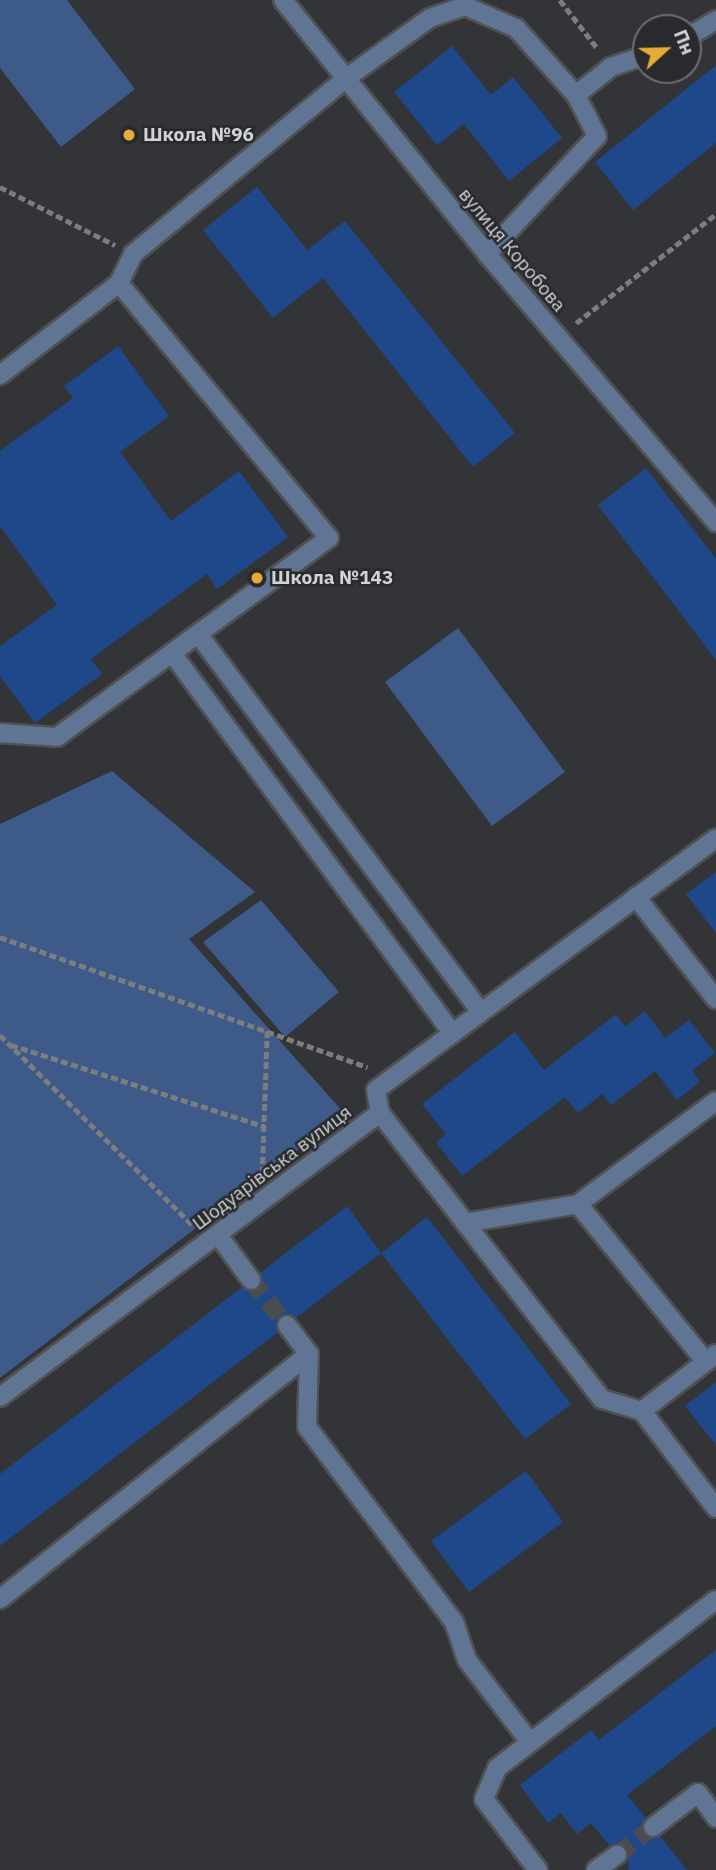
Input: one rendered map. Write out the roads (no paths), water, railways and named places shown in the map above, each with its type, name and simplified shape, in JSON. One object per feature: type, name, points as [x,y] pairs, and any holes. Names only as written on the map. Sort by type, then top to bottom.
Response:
[{"type":"street","name":"вулиця Коробова","points":[[283,0],[487,254],[716,522]]},
{"type":"street","points":[[0,375],[118,283],[133,254],[345,79],[430,18],[465,6],[516,28],[576,95],[597,136],[487,254]]},
{"type":"street","points":[[576,95],[611,67],[632,60]]},
{"type":"street","points":[[0,733],[57,737],[329,538],[118,283]]},
{"type":"street","points":[[198,634],[481,1012]]},
{"type":"street","points":[[172,653],[453,1034]]},
{"type":"street","name":"Шодуарівська вулиця","points":[[0,1397],[380,1114],[376,1090],[716,838]]},
{"type":"street","points":[[636,898],[716,999]]},
{"type":"street","points":[[465,1223],[578,1204],[716,1101]]},
{"type":"street","points":[[380,1114],[602,1399],[642,1411],[716,1508]]},
{"type":"street","points":[[578,1204],[711,1358],[642,1411]]},
{"type":"street","points":[[214,1238],[251,1280]]},
{"type":"street","points":[[286,1325],[309,1354],[307,1427],[454,1622],[467,1660],[530,1742]]},
{"type":"street","points":[[0,1599],[309,1354]]},
{"type":"street","points":[[538,1870],[484,1799],[497,1768],[716,1600]]},
{"type":"street","points":[[653,1827],[698,1793],[716,1818]]},
{"type":"street","points":[[596,1870],[617,1855]]},
{"type":"tunnel","points":[[251,1280],[287,1325]]},
{"type":"tunnel","points":[[617,1855],[653,1827]]},
{"type":"place","name":"Школа №96","points":[[129,135]]},
{"type":"place","name":"Школа №143","points":[[257,578]]}]
